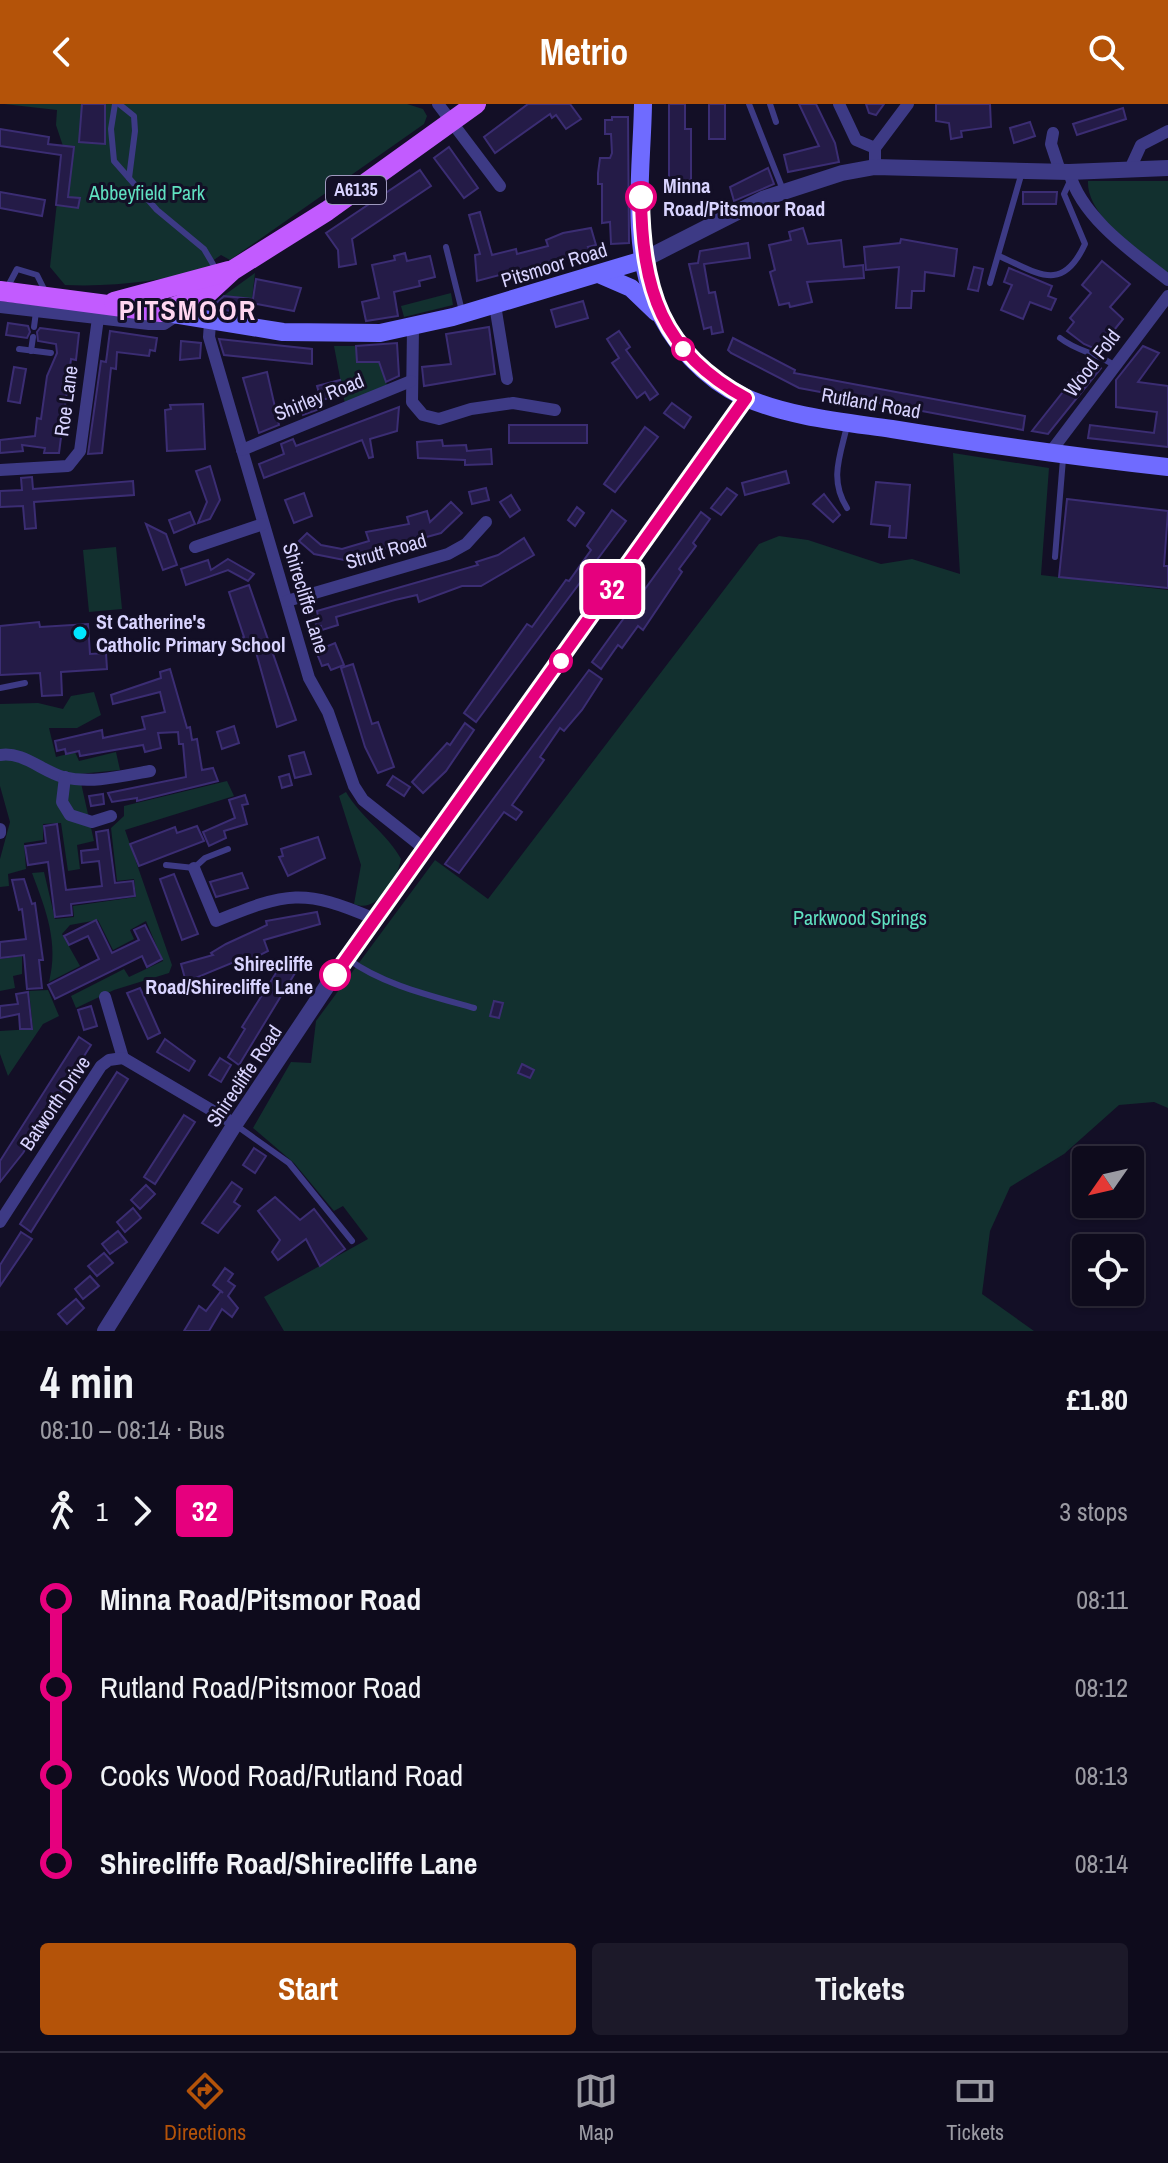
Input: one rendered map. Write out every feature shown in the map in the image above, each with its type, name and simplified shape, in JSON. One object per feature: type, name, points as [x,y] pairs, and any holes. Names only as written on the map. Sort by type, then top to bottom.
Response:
[{"type":"main road","name":"A6135","points":[[102,311],[226,272],[327,211],[476,104]]},
{"type":"main road","name":"Rutland Road","points":[[643,104],[643,260],[663,319],[695,362],[746,398],[847,422],[1056,454],[1168,467]]},
{"type":"main road","name":"Pitsmoor Road","points":[[168,314],[210,323],[335,335],[413,327],[601,275],[643,260]]},
{"type":"main road","name":"A6135","points":[[2,297],[42,305],[168,314],[207,294],[226,272]]},
{"type":"main road","points":[[601,275],[631,288],[663,319]]},
{"type":"street","points":[[438,104],[500,186]]},
{"type":"street","points":[[839,104],[856,140],[875,148]]},
{"type":"street","points":[[875,167],[875,148],[908,104]]},
{"type":"street","points":[[1130,169],[1141,145],[1168,131]]},
{"type":"street","points":[[1053,133],[1051,144],[1077,193],[1097,218],[1168,280]]},
{"type":"street","name":"Pitsmoor Road","points":[[643,260],[783,191],[829,176],[875,167],[1067,174],[1168,168]]},
{"type":"street","name":"Wood Fold","points":[[1056,454],[1115,366],[1168,296]]},
{"type":"street","points":[[495,305],[507,379]]},
{"type":"street","name":"Roe Lane","points":[[0,470],[68,466],[74,462],[80,451],[102,311]]},
{"type":"street","name":"Shirecliffe Lane","points":[[210,323],[209,337],[309,678],[328,712],[354,786],[376,813],[426,850]]},
{"type":"street","points":[[413,327],[412,402],[423,415],[439,419],[493,404],[513,403],[555,410]]},
{"type":"street","name":"Shirley Road","points":[[242,450],[411,381]]},
{"type":"street","name":"Shirecliffe Road","points":[[105,1331],[235,1124],[346,958],[746,398]]},
{"type":"street","name":"Strutt Road","points":[[287,601],[448,554],[466,544],[486,522]]},
{"type":"street","points":[[195,547],[263,524]]},
{"type":"street","points":[[0,755],[18,756],[65,777],[88,780],[150,771]]},
{"type":"street","points":[[65,777],[62,802],[70,815],[92,822],[111,816]]},
{"type":"street","points":[[194,868],[216,921],[261,903],[303,895],[332,900],[375,919]]},
{"type":"street","points":[[105,997],[123,1058],[235,1124]]},
{"type":"street","name":"Batworth Drive","points":[[0,1222],[101,1066],[109,1060],[123,1058]]},
{"type":"lane","points":[[129,178],[134,116],[117,104],[111,152],[114,161],[157,210],[204,249],[226,272]]},
{"type":"lane","points":[[749,104],[783,191]]},
{"type":"lane","points":[[770,104],[776,122]]},
{"type":"lane","points":[[990,283],[1023,170]]},
{"type":"lane","points":[[999,256],[1042,274],[1063,275],[1071,269],[1085,244],[1064,194],[1067,174]]},
{"type":"lane","points":[[446,247],[463,314]]},
{"type":"lane","points":[[34,327],[42,305]]},
{"type":"lane","points":[[31,351],[33,337]]},
{"type":"lane","points":[[1060,338],[1076,351],[1104,358],[1115,366]]},
{"type":"lane","points":[[19,349],[51,353]]},
{"type":"lane","points":[[847,422],[835,480],[837,493],[847,508]]},
{"type":"lane","points":[[1055,557],[1056,454]]},
{"type":"lane","points":[[0,688],[25,683]]},
{"type":"lane","points":[[166,865],[194,868],[205,858],[228,849]]},
{"type":"lane","points":[[346,958],[359,968],[417,991],[474,1008]]},
{"type":"lane","points":[[235,1124],[289,1163],[352,1241]]},
{"type":"green space","name":"Abbeyfield Park","points":[[4,104],[407,104],[423,109],[427,116],[424,124],[230,260],[221,255],[211,262],[211,268],[157,280],[65,285],[50,267],[63,146],[56,125],[57,110]]},
{"type":"green space","points":[[1088,181],[1168,181],[1168,274],[1105,221],[1090,194]]},
{"type":"green space","points":[[255,273],[250,316],[231,314],[232,306],[240,306],[241,298],[219,299]]},
{"type":"green space","points":[[451,293],[453,305],[404,317],[401,306]]},
{"type":"green space","points":[[334,346],[356,346],[358,362],[364,362],[369,356],[370,362],[383,362],[389,375],[384,377],[387,385],[345,404]]},
{"type":"green space","name":"Parkwood Springs","points":[[953,453],[1049,468],[1041,575],[1168,590],[1168,1108],[1154,1102],[1119,1105],[1064,1154],[1010,1187],[990,1231],[982,1294],[1034,1331],[284,1331],[264,1297],[368,1239],[343,1206],[334,1211],[294,1163],[253,1128],[291,1062],[311,1063],[316,1021],[435,860],[488,899],[759,544],[779,536],[808,540],[881,564],[912,559],[960,574]]},
{"type":"green space","points":[[116,547],[122,609],[89,612],[83,550]]},
{"type":"green space","points":[[94,692],[101,715],[77,728],[49,728],[56,757],[75,752],[79,761],[116,752],[120,770],[79,774],[94,841],[77,845],[80,869],[68,871],[61,823],[43,824],[43,840],[24,843],[26,869],[8,874],[9,886],[0,887],[0,859],[10,822],[0,786],[0,704],[38,703],[63,709],[71,696]]},
{"type":"green space","points":[[227,781],[234,796],[125,830],[172,965],[169,973],[114,990],[76,1008],[71,996],[124,969],[129,977],[163,961],[146,921],[130,930],[134,939],[113,950],[98,920],[70,925],[62,934],[80,966],[49,982],[52,940],[32,873],[44,872],[55,919],[74,917],[73,906],[136,897],[134,879],[117,881],[111,828],[124,816],[124,806]]},
{"type":"green space","points":[[346,792],[401,859],[385,893],[378,900],[362,906],[354,904],[361,865],[339,796]]},
{"type":"green space","points":[[22,956],[22,974],[13,976],[15,988],[0,991],[0,959]]},
{"type":"green space","points":[[48,990],[59,1016],[43,1024],[8,1076],[0,1054],[0,1031],[33,1029],[29,991]]},
{"type":"building","points":[[82,104],[105,104],[105,144],[79,142]]},
{"type":"building","points":[[528,104],[570,104],[581,119],[566,129],[556,115],[552,118],[550,114],[495,153],[484,137]]},
{"type":"building","points":[[669,104],[685,104],[685,129],[691,129],[691,179],[686,182],[669,182]]},
{"type":"building","points":[[709,104],[725,104],[725,139],[709,139]]},
{"type":"building","points":[[799,104],[816,104],[835,143],[839,162],[788,172],[784,155],[819,146]]},
{"type":"building","points":[[866,104],[884,104],[876,115],[869,113]]},
{"type":"building","points":[[936,104],[990,104],[991,127],[961,131],[962,137],[951,139],[949,123],[936,121]]},
{"type":"building","points":[[1123,108],[1126,119],[1077,135],[1073,124]]},
{"type":"building","points":[[612,117],[628,117],[629,243],[611,244],[610,222],[602,223],[602,184],[598,184],[598,173],[600,158],[610,158],[612,153],[611,134],[605,134],[605,120],[612,120]]},
{"type":"building","points":[[1030,122],[1035,136],[1014,143],[1010,128]]},
{"type":"building","points":[[0,129],[49,137],[48,144],[74,147],[68,197],[80,198],[78,208],[56,205],[61,155],[0,146]]},
{"type":"building","points":[[449,147],[478,188],[464,198],[434,158]]},
{"type":"building","points":[[768,168],[774,184],[734,201],[730,187]]},
{"type":"building","points":[[420,170],[431,186],[352,239],[356,264],[339,267],[338,250],[326,233]]},
{"type":"building","points":[[0,192],[45,200],[42,216],[0,208]]},
{"type":"building","points":[[1023,192],[1057,192],[1056,204],[1023,204]]},
{"type":"building","points":[[480,212],[492,255],[516,249],[517,254],[548,246],[546,240],[591,228],[596,245],[588,247],[590,251],[477,281],[475,255],[480,254],[469,215]]},
{"type":"building","points":[[803,228],[808,244],[841,240],[844,267],[863,265],[864,278],[807,282],[812,302],[790,307],[789,303],[779,305],[770,272],[775,270],[769,245],[791,240],[789,232]]},
{"type":"building","points":[[901,239],[957,249],[954,276],[925,272],[924,291],[912,291],[911,308],[896,308],[899,267],[866,270],[864,247],[900,243]]},
{"type":"building","points":[[748,243],[750,258],[704,264],[709,293],[715,292],[723,332],[712,334],[711,327],[704,329],[689,264],[698,263],[700,251]]},
{"type":"building","points":[[405,253],[407,261],[430,256],[435,277],[419,281],[420,286],[394,292],[398,316],[366,321],[362,302],[379,298],[372,265],[395,260],[394,256]]},
{"type":"building","points":[[1102,261],[1130,284],[1110,307],[1123,319],[1098,350],[1067,331],[1074,322],[1070,318],[1091,293],[1082,285]]},
{"type":"building","points":[[974,267],[983,269],[978,291],[968,289]]},
{"type":"building","points":[[1009,268],[1052,286],[1048,296],[1056,299],[1051,310],[1030,302],[1023,319],[1001,310],[1012,285],[1004,282]]},
{"type":"building","points":[[256,279],[301,288],[294,311],[257,304],[232,306],[231,311],[217,309],[215,304],[224,296],[253,299]]},
{"type":"building","points":[[583,301],[588,318],[556,327],[551,310]]},
{"type":"building","points":[[8,323],[28,326],[30,332],[27,338],[6,335]]},
{"type":"building","points":[[489,327],[495,374],[424,386],[422,367],[451,364],[446,334]]},
{"type":"building","points":[[40,328],[79,333],[76,360],[71,359],[59,453],[44,453],[45,448],[22,445],[23,451],[0,453],[0,440],[35,436],[37,418],[41,419],[47,376],[57,353],[56,344],[38,341]]},
{"type":"building","points":[[110,331],[157,338],[155,351],[150,350],[149,356],[117,352],[116,369],[111,368],[102,453],[88,454],[101,361],[106,362]]},
{"type":"building","points":[[619,331],[630,347],[626,350],[658,394],[650,400],[645,392],[637,398],[612,363],[619,358],[607,339]]},
{"type":"building","points":[[733,338],[795,370],[794,373],[1025,416],[1023,430],[799,388],[731,353],[728,350]]},
{"type":"building","points":[[219,339],[312,349],[312,364],[224,355]]},
{"type":"building","points":[[181,341],[201,343],[200,358],[180,360]]},
{"type":"building","points":[[397,343],[399,376],[386,382],[379,362],[357,362],[356,346]]},
{"type":"building","points":[[1143,346],[1159,353],[1138,382],[1168,386],[1168,447],[1088,438],[1090,425],[1154,433],[1157,412],[1116,407],[1116,380]]},
{"type":"building","points":[[1093,361],[1101,368],[1048,434],[1032,431],[1078,373],[1082,376]]},
{"type":"building","points":[[14,367],[26,369],[20,403],[8,401]]},
{"type":"building","points":[[267,372],[279,425],[259,433],[243,378]]},
{"type":"building","points":[[340,380],[343,395],[321,400],[317,386]]},
{"type":"building","points":[[313,400],[317,410],[303,415],[300,406]]},
{"type":"building","points":[[672,403],[691,417],[684,428],[664,413]]},
{"type":"building","points":[[203,404],[205,449],[167,451],[165,410],[171,409],[170,405]]},
{"type":"building","points":[[399,407],[397,431],[370,439],[373,457],[369,458],[362,440],[264,478],[259,464],[284,454],[281,444],[293,439],[296,446]]},
{"type":"building","points":[[509,425],[587,425],[587,443],[509,443]]},
{"type":"building","points":[[645,427],[658,437],[615,492],[604,484]]},
{"type":"building","points":[[442,440],[443,446],[466,445],[467,451],[491,449],[492,464],[465,465],[465,460],[418,458],[417,442]]},
{"type":"building","points":[[210,466],[220,500],[210,519],[198,523],[207,502],[196,471]]},
{"type":"building","points":[[786,471],[789,483],[745,495],[742,483]]},
{"type":"building","points":[[32,477],[33,489],[133,481],[134,495],[34,502],[36,528],[25,529],[23,506],[0,507],[0,491],[22,490],[21,478]]},
{"type":"building","points":[[876,482],[910,485],[906,538],[889,537],[890,526],[871,524]]},
{"type":"building","points":[[486,488],[489,500],[472,504],[469,492]]},
{"type":"building","points":[[727,488],[737,495],[721,515],[711,508]]},
{"type":"building","points":[[304,493],[312,516],[294,523],[285,500]]},
{"type":"building","points":[[824,494],[840,515],[833,522],[813,504]]},
{"type":"building","points":[[511,495],[520,510],[510,517],[500,502]]},
{"type":"building","points":[[1067,499],[1168,511],[1164,566],[1168,566],[1168,588],[1059,577]]},
{"type":"building","points":[[451,502],[462,513],[441,533],[344,560],[314,554],[299,541],[307,533],[321,545],[342,549],[369,541],[366,532],[409,524],[407,517],[427,511],[430,522]]},
{"type":"building","points":[[577,507],[584,513],[575,526],[568,520]]},
{"type":"building","points":[[612,510],[626,521],[476,722],[464,713],[527,624],[532,627],[566,580],[569,581],[591,550],[587,546]]},
{"type":"building","points":[[190,512],[195,524],[174,533],[169,520]]},
{"type":"building","points":[[701,512],[710,519],[679,569],[682,572],[643,630],[638,626],[622,648],[618,645],[601,669],[592,662]]},
{"type":"building","points":[[146,524],[166,534],[177,565],[163,570]]},
{"type":"building","points":[[524,538],[534,555],[481,586],[462,586],[419,602],[417,595],[395,600],[336,617],[338,625],[322,630],[321,626],[317,627],[313,617],[318,616],[317,611],[478,565],[476,562],[498,555]]},
{"type":"building","points":[[228,559],[254,574],[248,581],[228,570],[186,585],[181,569],[208,560],[211,570]]},
{"type":"building","points":[[249,585],[296,720],[277,727],[254,645],[242,648],[239,639],[244,637],[229,592]]},
{"type":"building","points":[[39,622],[40,627],[88,624],[90,654],[106,653],[107,669],[61,672],[62,695],[42,696],[40,673],[0,675],[0,626]]},
{"type":"building","points":[[335,643],[344,665],[331,670],[328,664],[322,666],[316,651]]},
{"type":"building","points":[[353,664],[372,724],[378,722],[394,767],[378,773],[365,747],[341,668]]},
{"type":"building","points":[[170,669],[187,728],[190,727],[192,740],[197,739],[202,770],[213,768],[218,781],[137,801],[137,798],[112,802],[108,793],[186,777],[183,744],[179,744],[178,732],[158,733],[161,748],[145,752],[143,745],[80,756],[79,751],[66,754],[65,749],[57,751],[55,741],[102,730],[103,738],[145,729],[142,717],[165,712],[160,692],[113,704],[111,695],[161,678],[160,672]]},
{"type":"building","points":[[589,670],[602,679],[582,710],[564,731],[560,728],[540,757],[544,760],[512,805],[522,812],[516,820],[504,812],[459,873],[445,864]]},
{"type":"building","points":[[465,723],[474,730],[446,771],[423,793],[412,782],[447,743],[450,745]]},
{"type":"building","points":[[234,726],[239,743],[222,749],[217,732]]},
{"type":"building","points":[[304,752],[311,774],[295,778],[289,756]]},
{"type":"building","points":[[289,774],[292,785],[282,788],[279,777]]},
{"type":"building","points":[[393,776],[410,787],[404,796],[387,785]]},
{"type":"building","points":[[103,794],[104,804],[91,806],[89,796]]},
{"type":"building","points":[[245,795],[248,804],[242,805],[247,824],[224,831],[226,838],[209,846],[203,832],[235,818],[229,800]]},
{"type":"building","points":[[57,824],[66,890],[102,886],[99,861],[82,863],[81,851],[98,849],[96,832],[108,830],[115,883],[133,881],[135,896],[71,904],[72,915],[55,917],[48,862],[28,865],[25,846],[46,843],[44,826]]},
{"type":"building","points":[[197,826],[204,841],[139,866],[130,844],[175,827],[177,833]]},
{"type":"building","points":[[318,837],[325,858],[288,876],[279,857],[283,856],[281,849]]},
{"type":"building","points":[[242,873],[248,888],[216,897],[210,882]]},
{"type":"building","points":[[174,874],[198,934],[182,940],[160,879]]},
{"type":"building","points":[[24,879],[32,904],[35,903],[43,960],[39,960],[42,988],[27,989],[24,955],[0,958],[0,942],[26,939],[22,909],[19,910],[12,880]]},
{"type":"building","points":[[317,912],[320,924],[264,940],[268,951],[236,967],[234,962],[186,982],[181,964],[213,955],[211,953],[226,944],[267,925],[266,921]]},
{"type":"building","points":[[96,920],[112,953],[139,940],[134,930],[145,925],[162,959],[147,967],[142,956],[55,999],[48,985],[99,959],[88,936],[69,945],[64,936]]},
{"type":"building","points":[[281,965],[295,973],[239,1065],[228,1057],[245,1029],[242,1027]]},
{"type":"building","points":[[140,988],[160,1033],[148,1039],[127,993]]},
{"type":"building","points":[[28,992],[32,1029],[20,1029],[19,1014],[0,1018],[0,1006],[18,1004],[16,994]]},
{"type":"building","points":[[494,1001],[503,1003],[499,1018],[490,1016]]},
{"type":"building","points":[[91,1006],[97,1026],[84,1030],[78,1010]]},
{"type":"building","points":[[79,1037],[91,1045],[23,1153],[0,1182],[0,1161]]},
{"type":"building","points":[[165,1039],[195,1061],[189,1071],[157,1052]]},
{"type":"building","points":[[220,1058],[231,1065],[221,1082],[209,1075]]},
{"type":"building","points":[[522,1064],[534,1070],[530,1078],[518,1073]]},
{"type":"building","points":[[117,1072],[128,1079],[31,1232],[20,1224]]},
{"type":"building","points":[[184,1115],[195,1122],[155,1184],[144,1177]]},
{"type":"building","points":[[254,1148],[266,1156],[255,1173],[243,1165]]},
{"type":"building","points":[[232,1182],[242,1189],[234,1202],[240,1206],[218,1233],[202,1223]]},
{"type":"building","points":[[146,1185],[155,1194],[140,1209],[131,1200]]},
{"type":"building","points":[[275,1197],[300,1220],[314,1209],[345,1249],[320,1266],[306,1239],[278,1260],[272,1252],[280,1240],[258,1211]]},
{"type":"building","points":[[133,1208],[141,1218],[125,1232],[117,1222]]},
{"type":"building","points":[[118,1231],[127,1242],[110,1254],[102,1244]]},
{"type":"building","points":[[21,1232],[32,1239],[0,1286],[0,1265]]},
{"type":"building","points":[[104,1253],[113,1263],[97,1276],[88,1266]]},
{"type":"building","points":[[225,1268],[233,1274],[228,1281],[235,1286],[228,1296],[238,1308],[232,1317],[222,1309],[209,1331],[184,1331],[199,1306],[206,1311],[221,1291],[213,1285]]},
{"type":"building","points":[[90,1276],[99,1286],[83,1299],[75,1289]]},
{"type":"building","points":[[76,1299],[84,1308],[67,1324],[58,1314]]},
{"type":"bus line","name":"32","points":[[335,975],[746,398],[726,387],[695,362],[663,319],[643,260],[641,197]]},
{"type":"place","name":"Minna Road/Pitsmoor Road","points":[[641,197]]},
{"type":"place","name":"St Catherine's Catholic Primary School","points":[[80,633]]},
{"type":"place","name":"Shirecliffe Road/Shirecliffe Lane","points":[[335,975]]},
{"type":"district","name":"PITSMOOR","points":[[188,310]]}]
